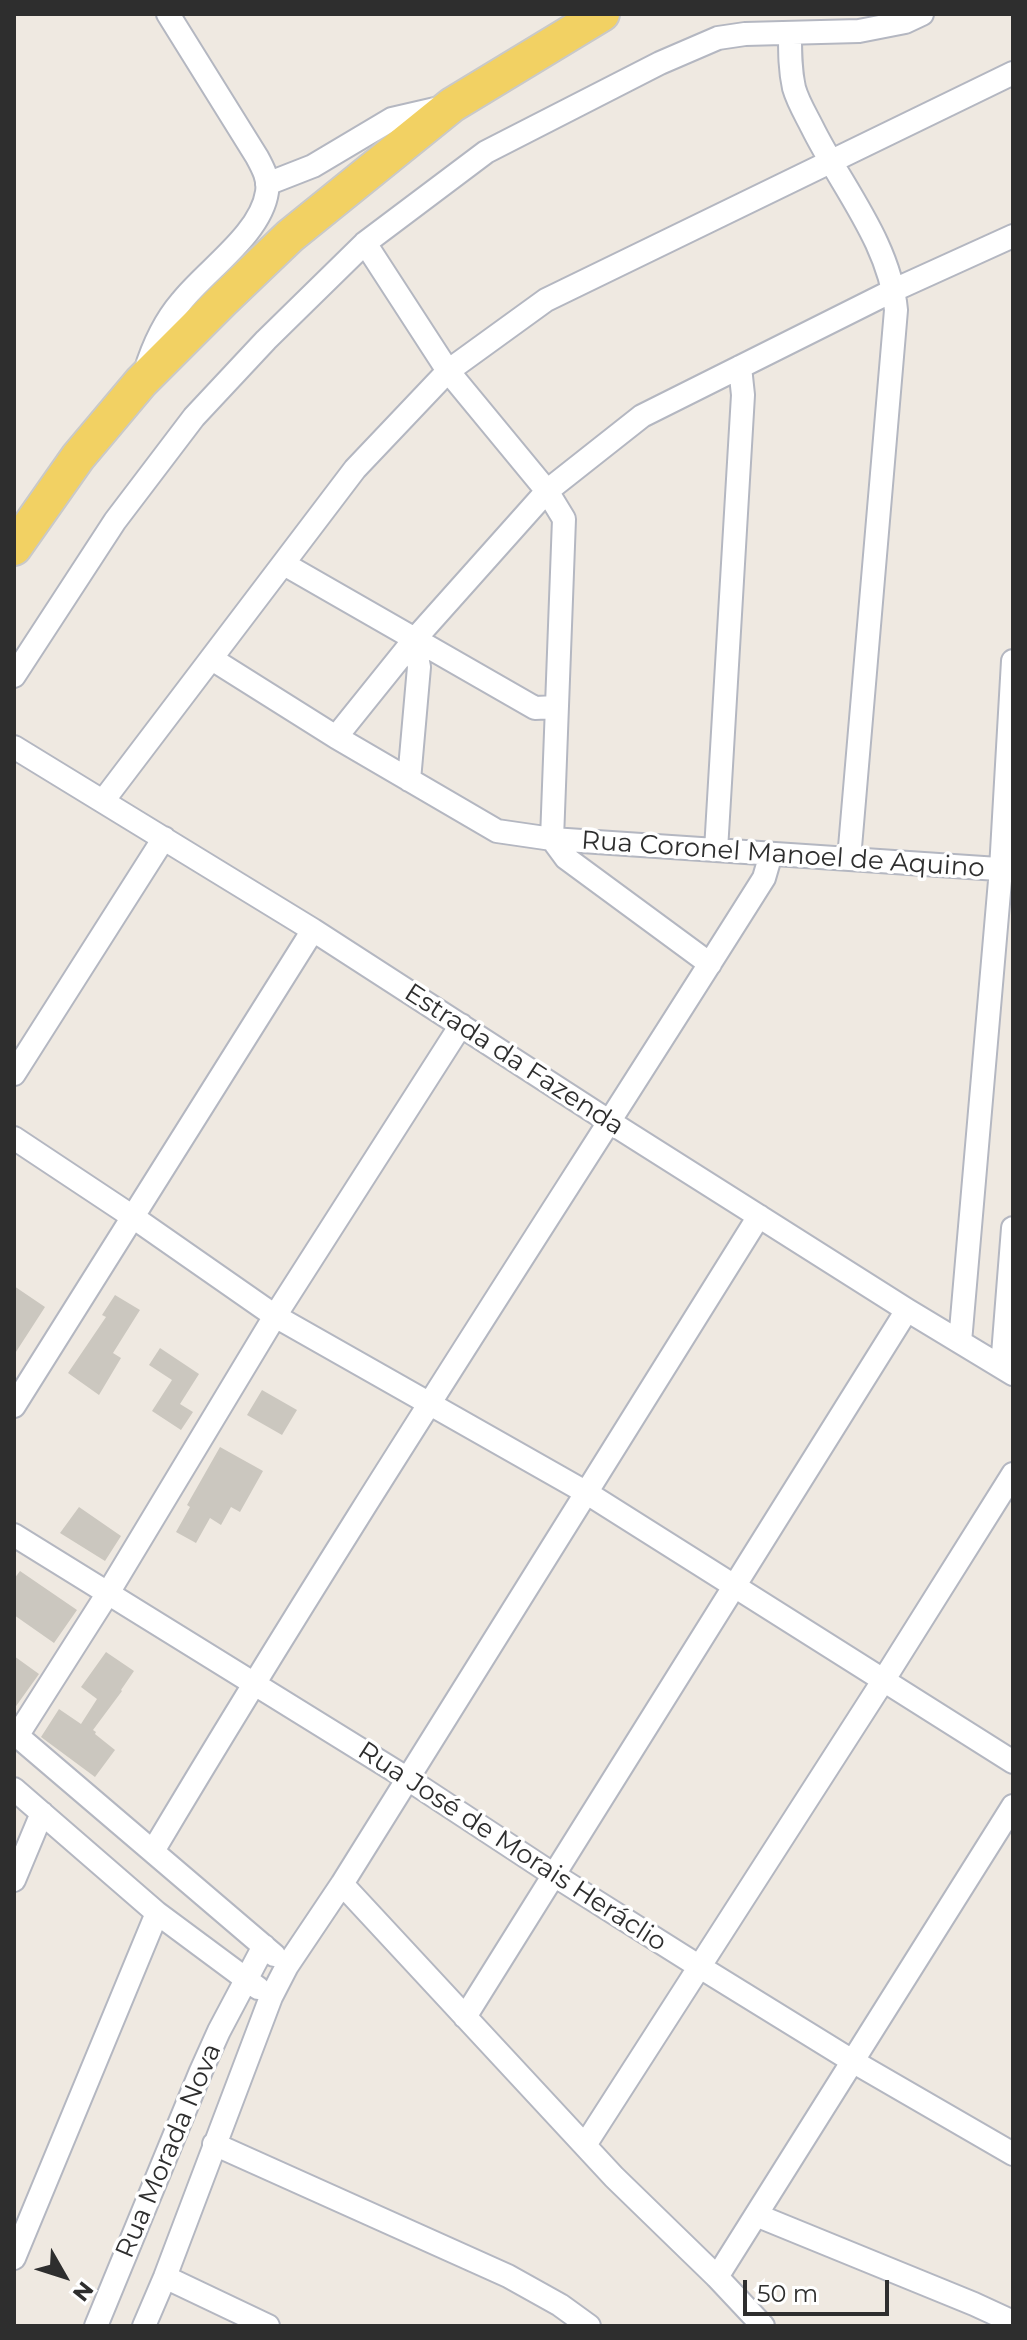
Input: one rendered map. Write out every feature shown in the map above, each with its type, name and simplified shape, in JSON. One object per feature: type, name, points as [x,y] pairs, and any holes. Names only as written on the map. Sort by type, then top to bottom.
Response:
[{"type":"main road","points":[[14,548],[78,457],[141,382],[290,236],[452,105],[602,14]]},
{"type":"street","points":[[141,382],[153,346],[167,321],[192,289],[257,219],[267,184],[257,157],[168,14]]},
{"type":"street","points":[[14,676],[115,521],[194,417],[266,340],[365,243],[486,152],[660,63],[718,38],[745,34],[859,31],[905,22],[922,14]]},
{"type":"street","points":[[790,34],[790,65],[795,92],[829,161],[862,216],[894,290],[895,326],[849,859]]},
{"type":"street","points":[[103,801],[355,469],[448,371],[546,300],[1013,73]]},
{"type":"street","points":[[267,184],[313,166],[392,119],[452,105]]},
{"type":"street","points":[[336,737],[414,640],[547,491],[642,416],[894,290],[1013,236]]},
{"type":"street","points":[[365,243],[448,371],[547,491],[564,519],[552,839],[566,858],[710,964]]},
{"type":"street","points":[[716,850],[743,395],[740,367]]},
{"type":"street","points":[[284,564],[535,708],[557,707]]},
{"type":"street","points":[[409,780],[419,667],[414,640]]},
{"type":"street","name":"Rua Coronel Manoel de Aquino","points":[[212,659],[336,737],[497,831],[552,839],[1007,870]]},
{"type":"street","points":[[960,1342],[1007,870],[1013,661]]},
{"type":"street","name":"Estrada da Fazenda","points":[[14,747],[313,930],[610,1122],[1007,1370]]},
{"type":"street","points":[[14,1074],[164,838]]},
{"type":"street","points":[[153,1851],[253,1683],[428,1404],[764,878],[771,854]]},
{"type":"street","points":[[14,1406],[313,930]]},
{"type":"street","points":[[287,1966],[16,1735],[108,1593],[275,1316],[461,1025]]},
{"type":"street","points":[[14,1138],[275,1316],[587,1493],[1013,1762]]},
{"type":"street","points":[[144,2326],[271,1997],[287,1966],[342,1884],[759,1216]]},
{"type":"street","points":[[1007,1370],[1013,1228]]},
{"type":"street","points":[[465,2017],[907,1310]]},
{"type":"street","points":[[585,2145],[1013,1474]]},
{"type":"street","name":"Rua José de Morais Heráclio","points":[[14,1535],[408,1779],[554,1875],[854,2062],[1010,2146]]},
{"type":"street","points":[[14,1789],[157,1913],[271,1997]]},
{"type":"street","points":[[717,2277],[1013,1806]]},
{"type":"street","points":[[14,1880],[42,1813]]},
{"type":"street","points":[[342,1884],[642,2206],[717,2277],[763,2326]]},
{"type":"street","points":[[14,2258],[157,1913]]},
{"type":"street","name":"Rua Morada Nova","points":[[96,2326],[201,2071],[264,1946]]},
{"type":"street","points":[[214,2144],[508,2276],[560,2305],[589,2326]]},
{"type":"street","points":[[756,2215],[1013,2322]]},
{"type":"street","points":[[165,2277],[268,2326]]},
{"type":"building","points":[[14,1286],[45,1307],[14,1355]]},
{"type":"building","points":[[115,1295],[140,1310],[113,1353],[121,1358],[99,1395],[68,1373],[106,1317],[102,1315]]},
{"type":"building","points":[[160,1348],[199,1374],[180,1404],[193,1412],[181,1430],[152,1411],[172,1380],[149,1365]]},
{"type":"building","points":[[262,1390],[297,1410],[282,1435],[247,1415]]},
{"type":"building","points":[[220,1447],[263,1471],[240,1512],[231,1507],[221,1525],[210,1518],[196,1543],[176,1532],[190,1507],[187,1505]]},
{"type":"building","points":[[79,1507],[121,1536],[105,1561],[60,1533]]},
{"type":"building","points":[[20,1571],[77,1610],[54,1643],[14,1615],[14,1579]]},
{"type":"building","points":[[106,1652],[134,1671],[93,1730],[115,1750],[95,1777],[41,1737],[59,1709],[81,1724],[97,1699],[81,1687]]},
{"type":"building","points":[[14,1656],[39,1674],[14,1709]]}]
